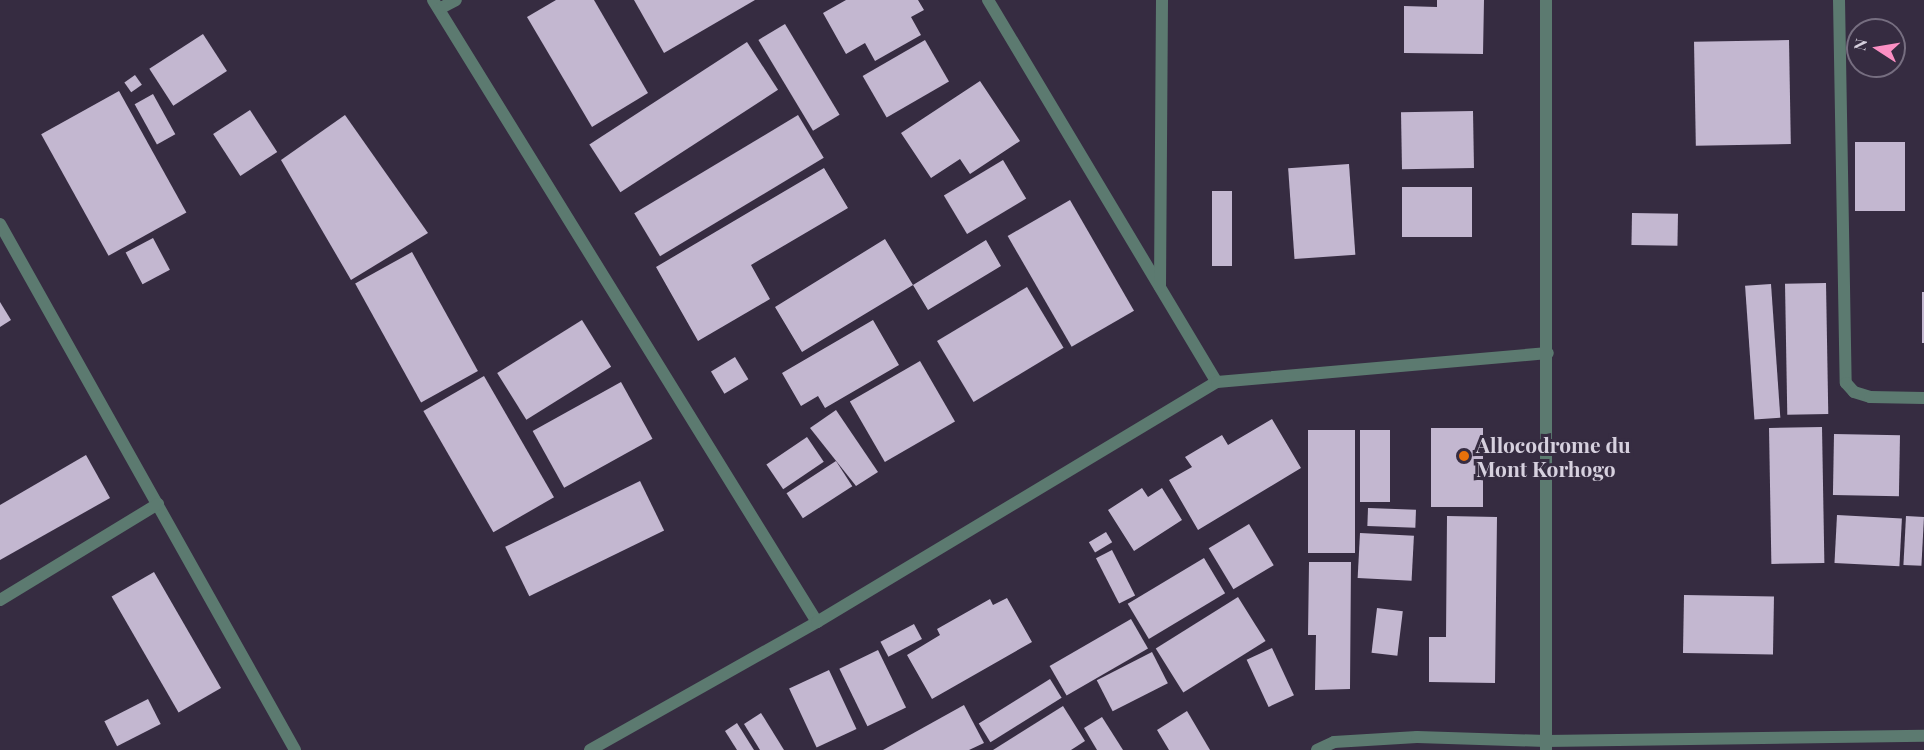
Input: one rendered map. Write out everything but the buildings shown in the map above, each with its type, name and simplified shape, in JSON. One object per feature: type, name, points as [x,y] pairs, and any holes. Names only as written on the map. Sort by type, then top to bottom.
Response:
[{"type":"street","points":[[456,0],[436,4],[817,622]]},
{"type":"street","points":[[988,0],[1217,382]]},
{"type":"street","points":[[1160,286],[1162,0]]},
{"type":"street","points":[[1546,0],[1548,353],[1546,746]]},
{"type":"street","points":[[1839,0],[1846,383],[1854,392],[1870,398],[1924,398]]},
{"type":"street","points":[[0,224],[295,750]]},
{"type":"street","points":[[590,750],[817,622],[1217,382],[1548,353]]},
{"type":"street","points":[[0,600],[158,504]]},
{"type":"street","points":[[1317,750],[1334,742],[1417,737],[1546,746],[1924,736]]},
{"type":"place","name":"Allocodrome du Mont Korhogo","points":[[1464,456]]}]
